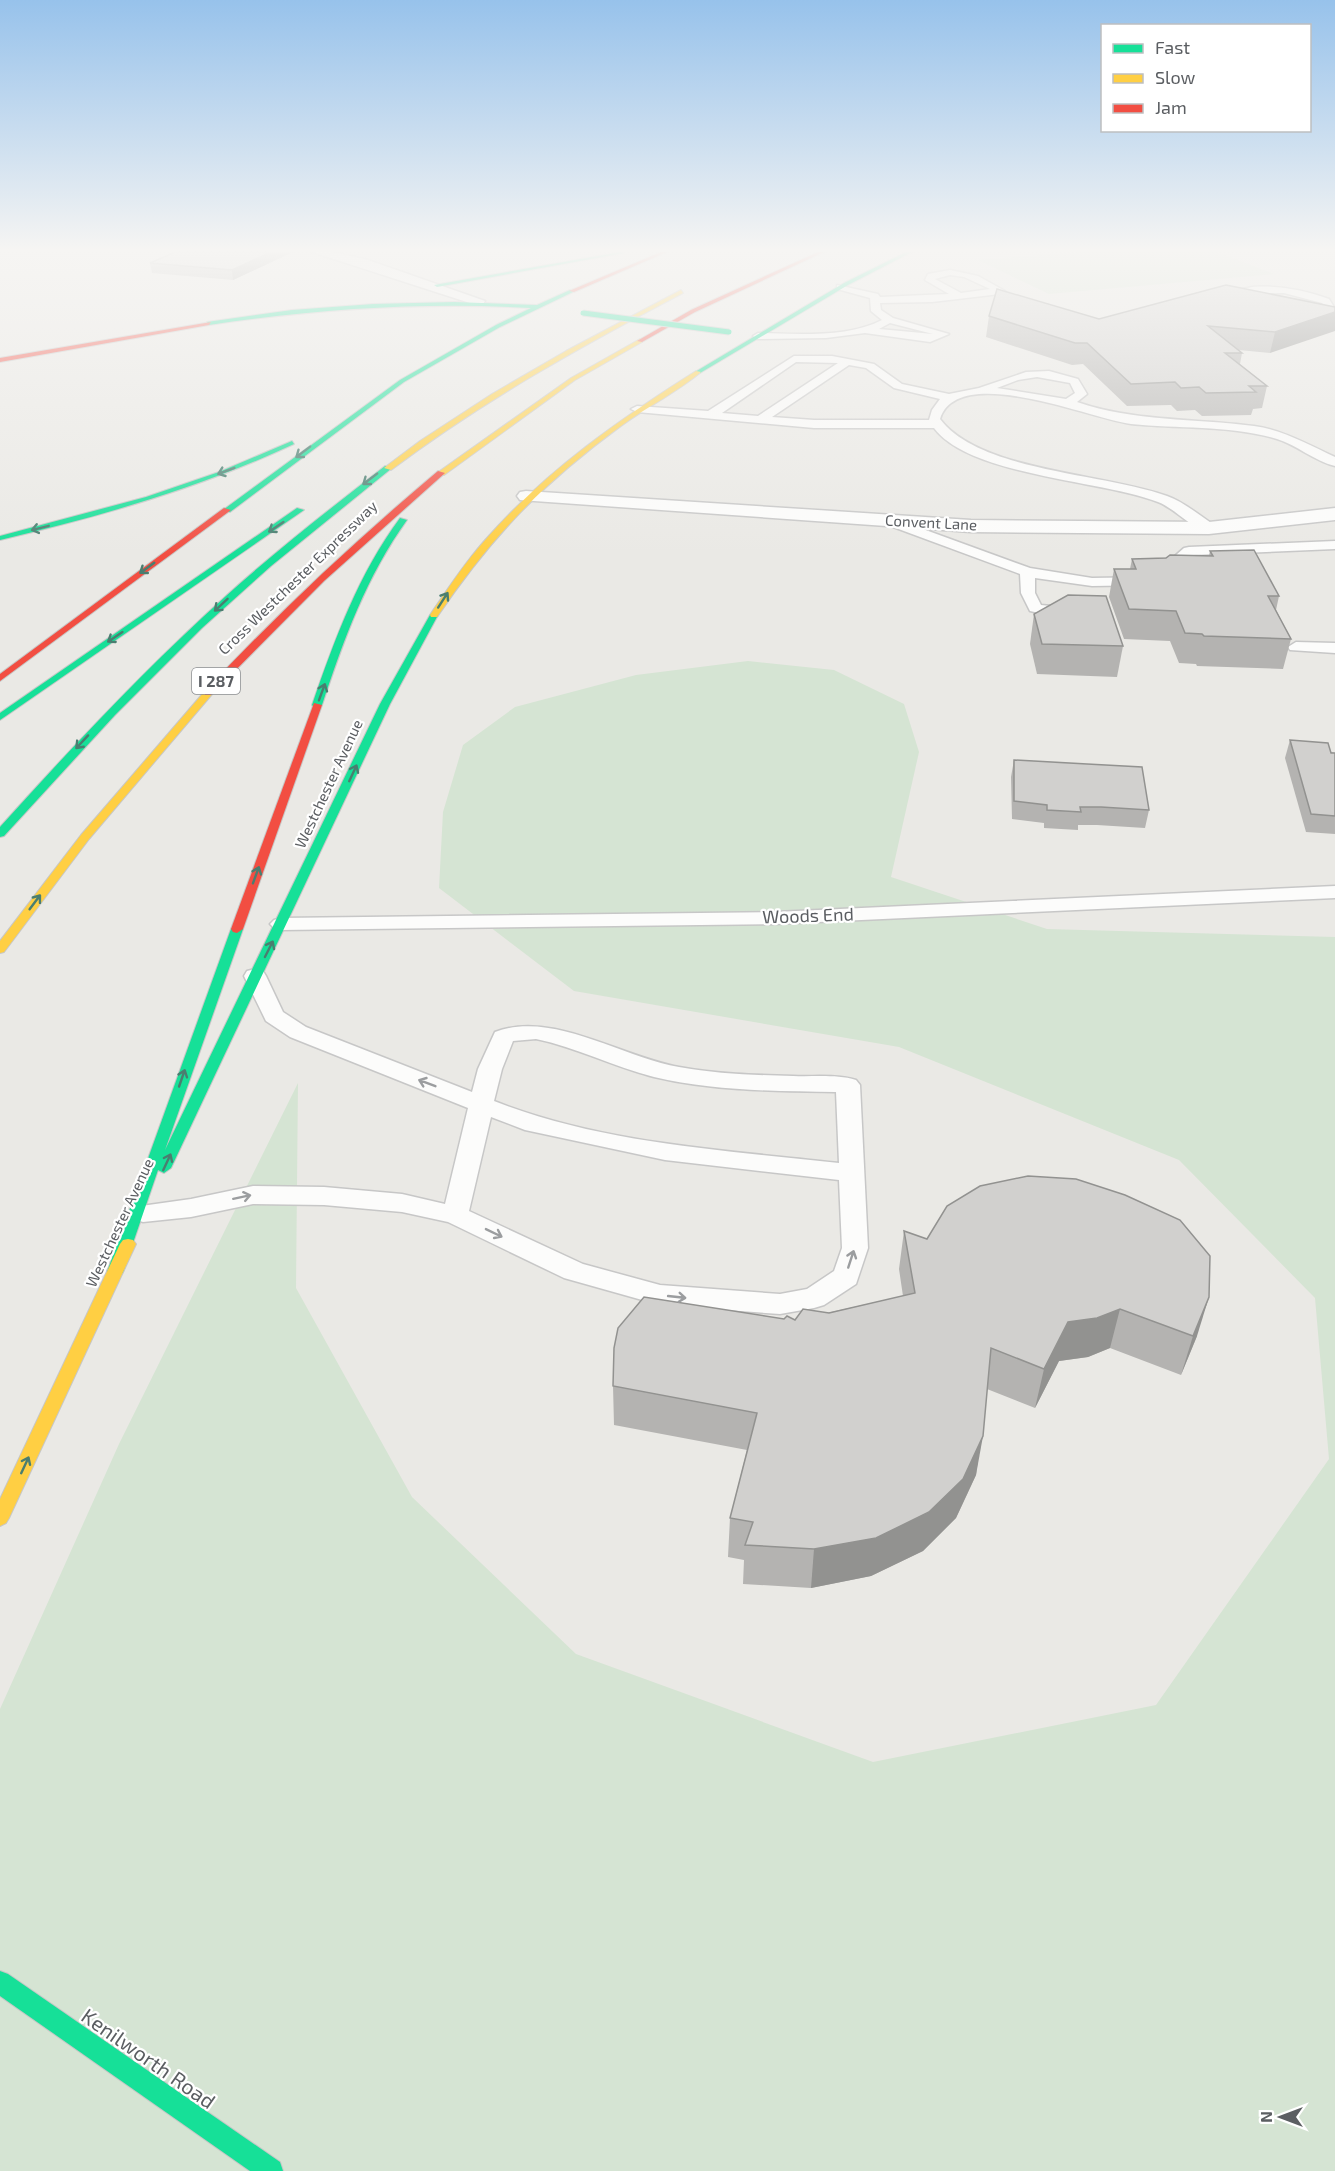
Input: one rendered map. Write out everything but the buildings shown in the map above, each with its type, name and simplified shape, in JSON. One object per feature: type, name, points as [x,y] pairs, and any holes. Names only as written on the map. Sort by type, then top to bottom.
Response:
[{"type":"main road","points":[[0,360],[40,353]]},
{"type":"main road","points":[[0,678],[373,400],[446,353]]},
{"type":"main road","name":"Cross Westchester Expressway","points":[[0,834],[105,718],[225,601],[336,506],[452,421],[563,353]]},
{"type":"main road","name":"Cross Westchester Expressway","points":[[0,949],[141,767],[238,657],[355,543],[470,448],[530,405],[613,353]]},
{"type":"main road","name":"Westchester Avenue","points":[[0,1518],[255,976],[380,714],[419,639],[467,565],[526,496],[584,447],[637,409],[729,353]]},
{"type":"main road","points":[[0,538],[101,512],[197,482],[287,446],[373,400]]},
{"type":"main road","points":[[372,463],[452,421]]},
{"type":"main road","points":[[115,1272],[202,1020],[227,959],[356,594],[371,563],[392,532],[470,448]]},
{"type":"main road","points":[[0,717],[308,504]]},
{"type":"main road","name":"Kenilworth Road","points":[[0,1982],[271,2171]]},
{"type":"street","name":"Convent Lane","points":[[526,496],[1006,527],[1209,528],[1335,514]]},
{"type":"lane","points":[[709,416],[794,359],[848,361],[870,366],[898,386],[950,398],[980,392],[1019,394],[1068,403],[1097,413],[1129,420],[1255,430],[1283,437],[1335,462]]},
{"type":"lane","points":[[758,421],[848,361]]},
{"type":"lane","points":[[980,392],[1005,379],[1027,374],[1049,374],[1074,381],[1082,394],[1068,403]]},
{"type":"lane","points":[[950,398],[938,409],[934,418],[936,424],[949,438],[990,456],[1164,500],[1209,528]]},
{"type":"lane","points":[[637,409],[814,424],[936,424]]},
{"type":"lane","points":[[890,521],[1092,596]]},
{"type":"lane","points":[[1027,572],[1028,593],[1035,608],[1062,613],[1092,596],[1155,581],[1189,551],[1335,545]]},
{"type":"lane","points":[[1296,647],[1335,648]]},
{"type":"lane","name":"Woods End","points":[[281,924],[775,918],[1335,892]]},
{"type":"lane","points":[[255,976],[274,1016],[298,1032],[525,1122],[665,1152],[850,1173]]},
{"type":"lane","points":[[143,1214],[190,1208],[253,1195],[324,1196],[402,1203],[455,1215],[574,1272],[660,1295],[780,1304],[814,1298],[832,1288],[846,1276],[855,1248],[848,1085],[720,1080],[656,1070],[557,1038],[527,1032],[512,1032],[503,1037],[498,1047],[455,1215]]},
{"type":"green space","points":[[748,661],[834,670],[904,704],[919,752],[891,877],[1047,929],[1335,937],[1335,2171],[0,2171],[0,1709],[119,1444],[298,1083],[296,1288],[412,1497],[576,1654],[873,1762],[1156,1705],[1329,1459],[1315,1298],[1179,1160],[899,1047],[574,991],[439,888],[443,812],[463,745],[515,707],[636,675]]},
{"type":"traffic: fast","points":[[227,510],[402,381],[450,353]]},
{"type":"traffic: fast","points":[[698,372],[729,353]]},
{"type":"traffic: fast","points":[[0,538],[185,487],[292,443]]},
{"type":"traffic: fast","points":[[0,834],[112,713],[199,626],[268,564],[388,468]]},
{"type":"traffic: fast","points":[[0,717],[300,510]]},
{"type":"traffic: fast","points":[[317,705],[352,608],[374,563],[403,520]]},
{"type":"traffic: fast","points":[[164,1168],[385,704],[434,615]]},
{"type":"traffic: fast","points":[[115,1272],[237,929]]},
{"type":"traffic: fast","points":[[0,1982],[271,2171]]},
{"type":"traffic: slow","points":[[388,468],[458,418],[566,353]]},
{"type":"traffic: slow","points":[[441,473],[573,379],[618,353]]},
{"type":"traffic: slow","points":[[434,615],[460,576],[488,541],[551,478],[621,423],[698,372]]},
{"type":"traffic: slow","points":[[0,949],[85,837],[208,693]]},
{"type":"traffic: slow","points":[[0,1518],[128,1244]]},
{"type":"traffic: jam","points":[[0,360],[38,353]]},
{"type":"traffic: jam","points":[[208,693],[321,579],[441,473]]},
{"type":"traffic: jam","points":[[0,678],[227,510]]},
{"type":"traffic: jam","points":[[237,929],[317,705]]}]
